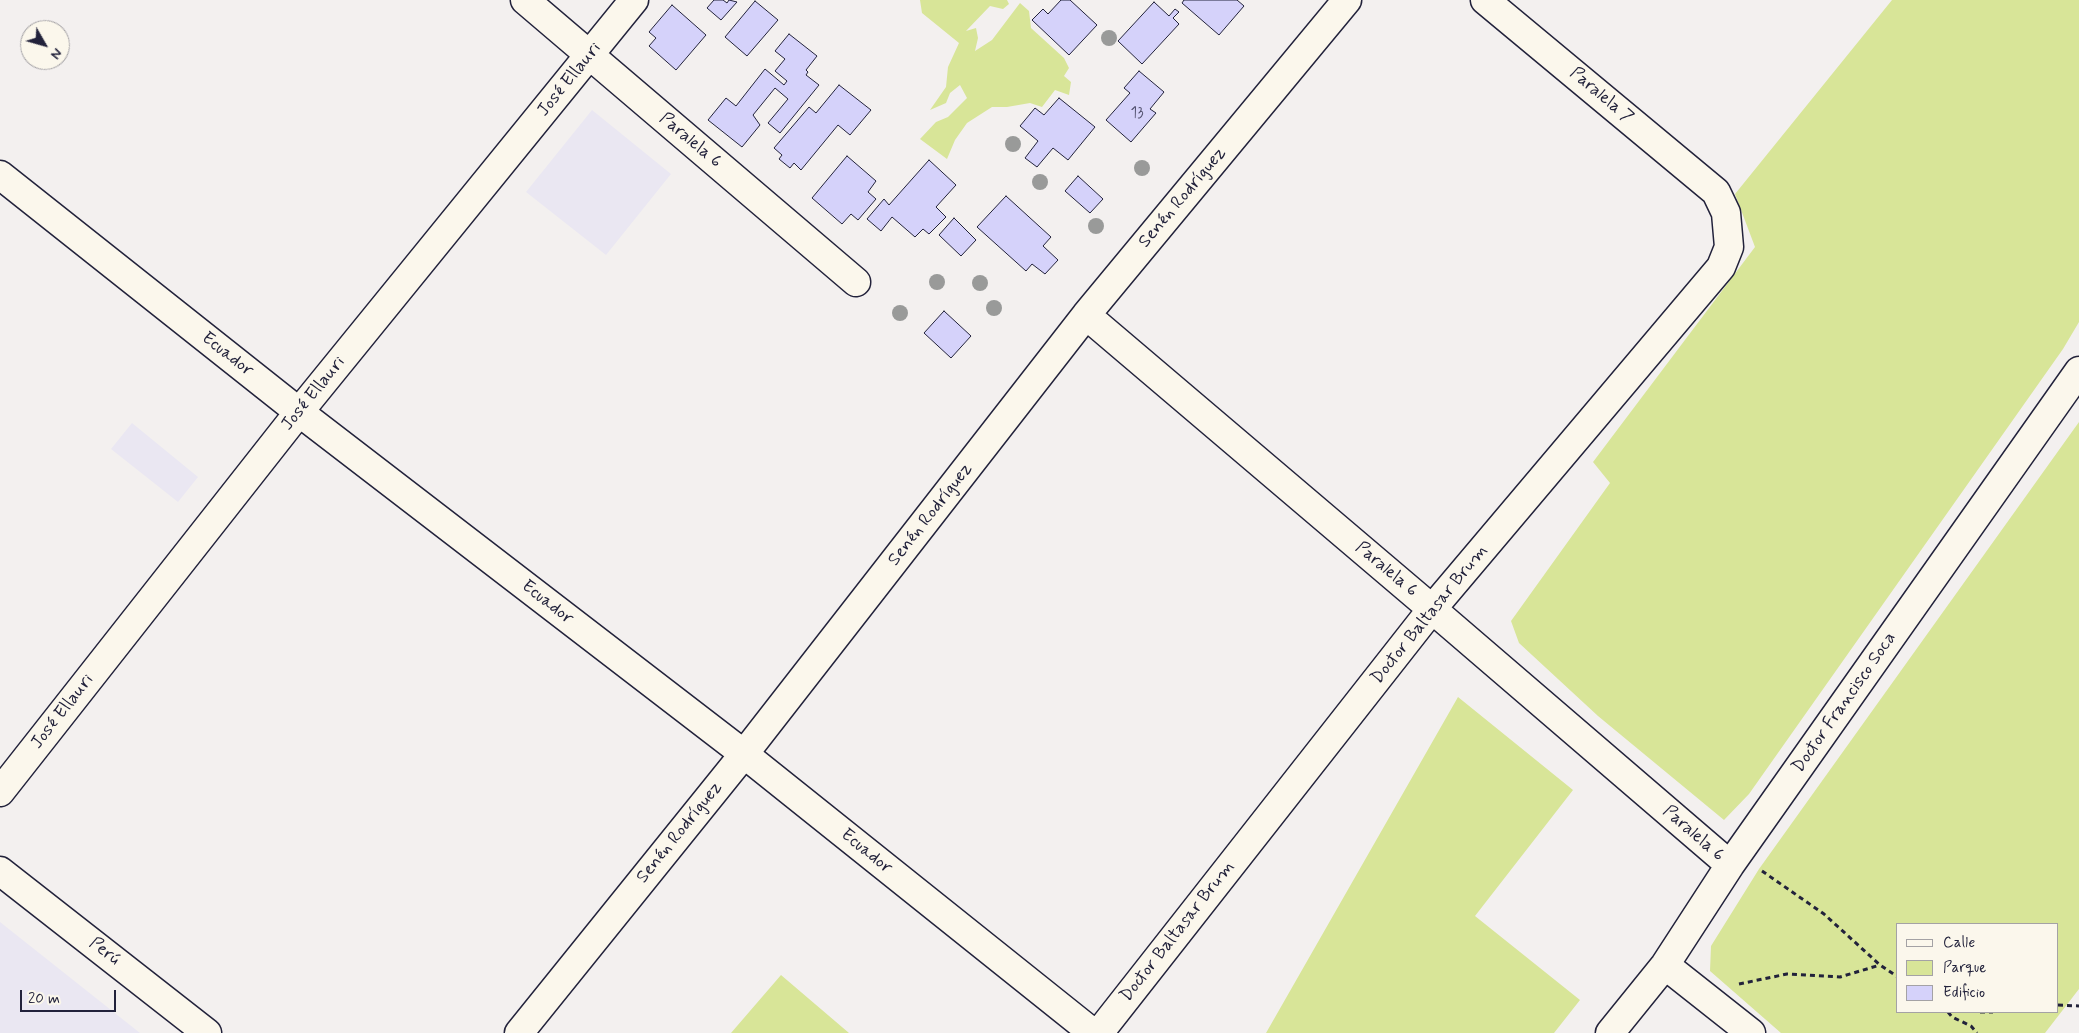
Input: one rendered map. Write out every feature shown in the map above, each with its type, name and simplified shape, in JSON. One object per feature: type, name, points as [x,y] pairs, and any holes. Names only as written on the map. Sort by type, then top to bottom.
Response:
[{"type":"street","name":"Paralela 6","points":[[525,0],[856,282]]},
{"type":"street","name":"José Ellauri","points":[[0,792],[299,412],[634,0]]},
{"type":"street","name":"Senén Rodríguez","points":[[519,1033],[744,754],[1086,315],[1346,0]]},
{"type":"street","name":"Paralela 7","points":[[1485,0],[1716,192]]},
{"type":"street","name":"Ecuador","points":[[0,175],[299,412],[744,754],[1093,1033]]},
{"type":"street","name":"Doctor Baltasar Brum","points":[[1099,1033],[1432,609],[1721,267],[1729,247],[1726,213],[1716,192]]},
{"type":"street","name":"Paralela 6","points":[[1086,315],[1730,865]]},
{"type":"street","name":"Doctor Francisco Soca","points":[[1610,1033],[1664,965],[1730,865],[2079,371]]},
{"type":"street","name":"Perú","points":[[0,871],[207,1033]]},
{"type":"street","points":[[1664,965],[1751,1033]]},
{"type":"path","points":[[1730,865],[1759,869],[1792,894],[1824,914],[1880,965],[1896,975]]},
{"type":"path","points":[[1703,995],[1726,987],[1787,974],[1840,977],[1880,965]]},
{"type":"path","points":[[2059,1005],[2079,1006]]},
{"type":"path","points":[[1949,1013],[1952,1017],[1970,1026],[1977,1033]]},
{"type":"shaded area","points":[[592,110],[671,174],[606,255],[526,192]]},
{"type":"shaded area","points":[[132,423],[198,477],[178,502],[111,449]]},
{"type":"shaded area","points":[[0,922],[140,1033],[0,1033]]},
{"type":"green space","points":[[920,0],[1007,0],[1009,4],[1003,9],[990,6],[966,31],[976,28],[978,38],[975,51],[992,40],[1020,3],[1029,11],[1031,28],[1064,58],[1069,68],[1064,76],[1071,82],[1069,95],[1055,90],[1042,107],[1030,103],[1007,107],[992,107],[967,123],[955,140],[947,159],[920,139],[936,122],[948,117],[967,98],[960,85],[950,93],[946,103],[930,110],[946,87],[948,67],[959,43],[922,13]]},
{"type":"green space","points":[[1892,0],[2079,0],[2079,322],[2063,349],[1749,794],[1724,820],[1598,716],[1519,643],[1511,621],[1610,483],[1593,462],[1755,247],[1735,194]]},
{"type":"green space","points":[[2079,422],[2079,989],[2045,1033],[1781,1033],[1710,971],[1711,946],[1759,869]]},
{"type":"green space","points":[[1458,697],[1573,790],[1475,916],[1580,1000],[1554,1033],[1266,1033]]},
{"type":"green space","points":[[781,975],[849,1033],[731,1033]]},
{"type":"building","points":[[714,0],[723,0],[727,3],[729,0],[737,2],[721,20],[707,8]]},
{"type":"building","points":[[1061,0],[1070,0],[1097,25],[1069,55],[1032,20],[1043,9],[1048,14]]},
{"type":"building","points":[[1184,0],[1237,0],[1244,6],[1219,35],[1182,3]]},
{"type":"building","points":[[755,1],[778,20],[747,56],[725,37]]},
{"type":"building","points":[[1154,2],[1169,16],[1175,9],[1179,12],[1173,18],[1179,24],[1142,64],[1118,41]]},
{"type":"building","points":[[672,5],[706,35],[676,70],[649,46],[656,38],[649,32]]},
{"type":"building","points":[[789,34],[817,56],[806,70],[808,72],[806,75],[819,85],[780,133],[768,123],[788,99],[775,88],[753,115],[760,125],[742,147],[708,120],[726,98],[736,106],[765,69],[784,85],[787,81],[775,71],[785,59],[775,51]]},
{"type":"building","points":[[1139,71],[1164,92],[1150,109],[1156,113],[1131,142],[1106,120],[1130,93],[1124,88]]},
{"type":"building","points":[[839,85],[871,110],[850,135],[838,125],[801,170],[794,163],[790,168],[779,159],[782,155],[774,148],[809,107],[816,113]]},
{"type":"building","points":[[1059,98],[1095,127],[1068,160],[1053,148],[1037,167],[1025,158],[1038,141],[1020,126],[1035,108],[1044,115]]},
{"type":"building","points":[[847,156],[876,181],[868,192],[876,199],[858,220],[851,214],[842,224],[812,198]]},
{"type":"building","points":[[929,160],[956,185],[936,207],[946,217],[929,234],[923,229],[915,237],[892,217],[881,231],[867,219],[884,199],[889,205]]},
{"type":"building","points":[[1078,176],[1103,199],[1090,213],[1065,191]]},
{"type":"building","points":[[1006,196],[1051,237],[1043,246],[1058,260],[1045,274],[1032,264],[1026,271],[977,227]]},
{"type":"building","points":[[954,218],[976,240],[961,256],[939,235]]},
{"type":"building","points":[[944,311],[971,336],[951,358],[924,333]]}]
